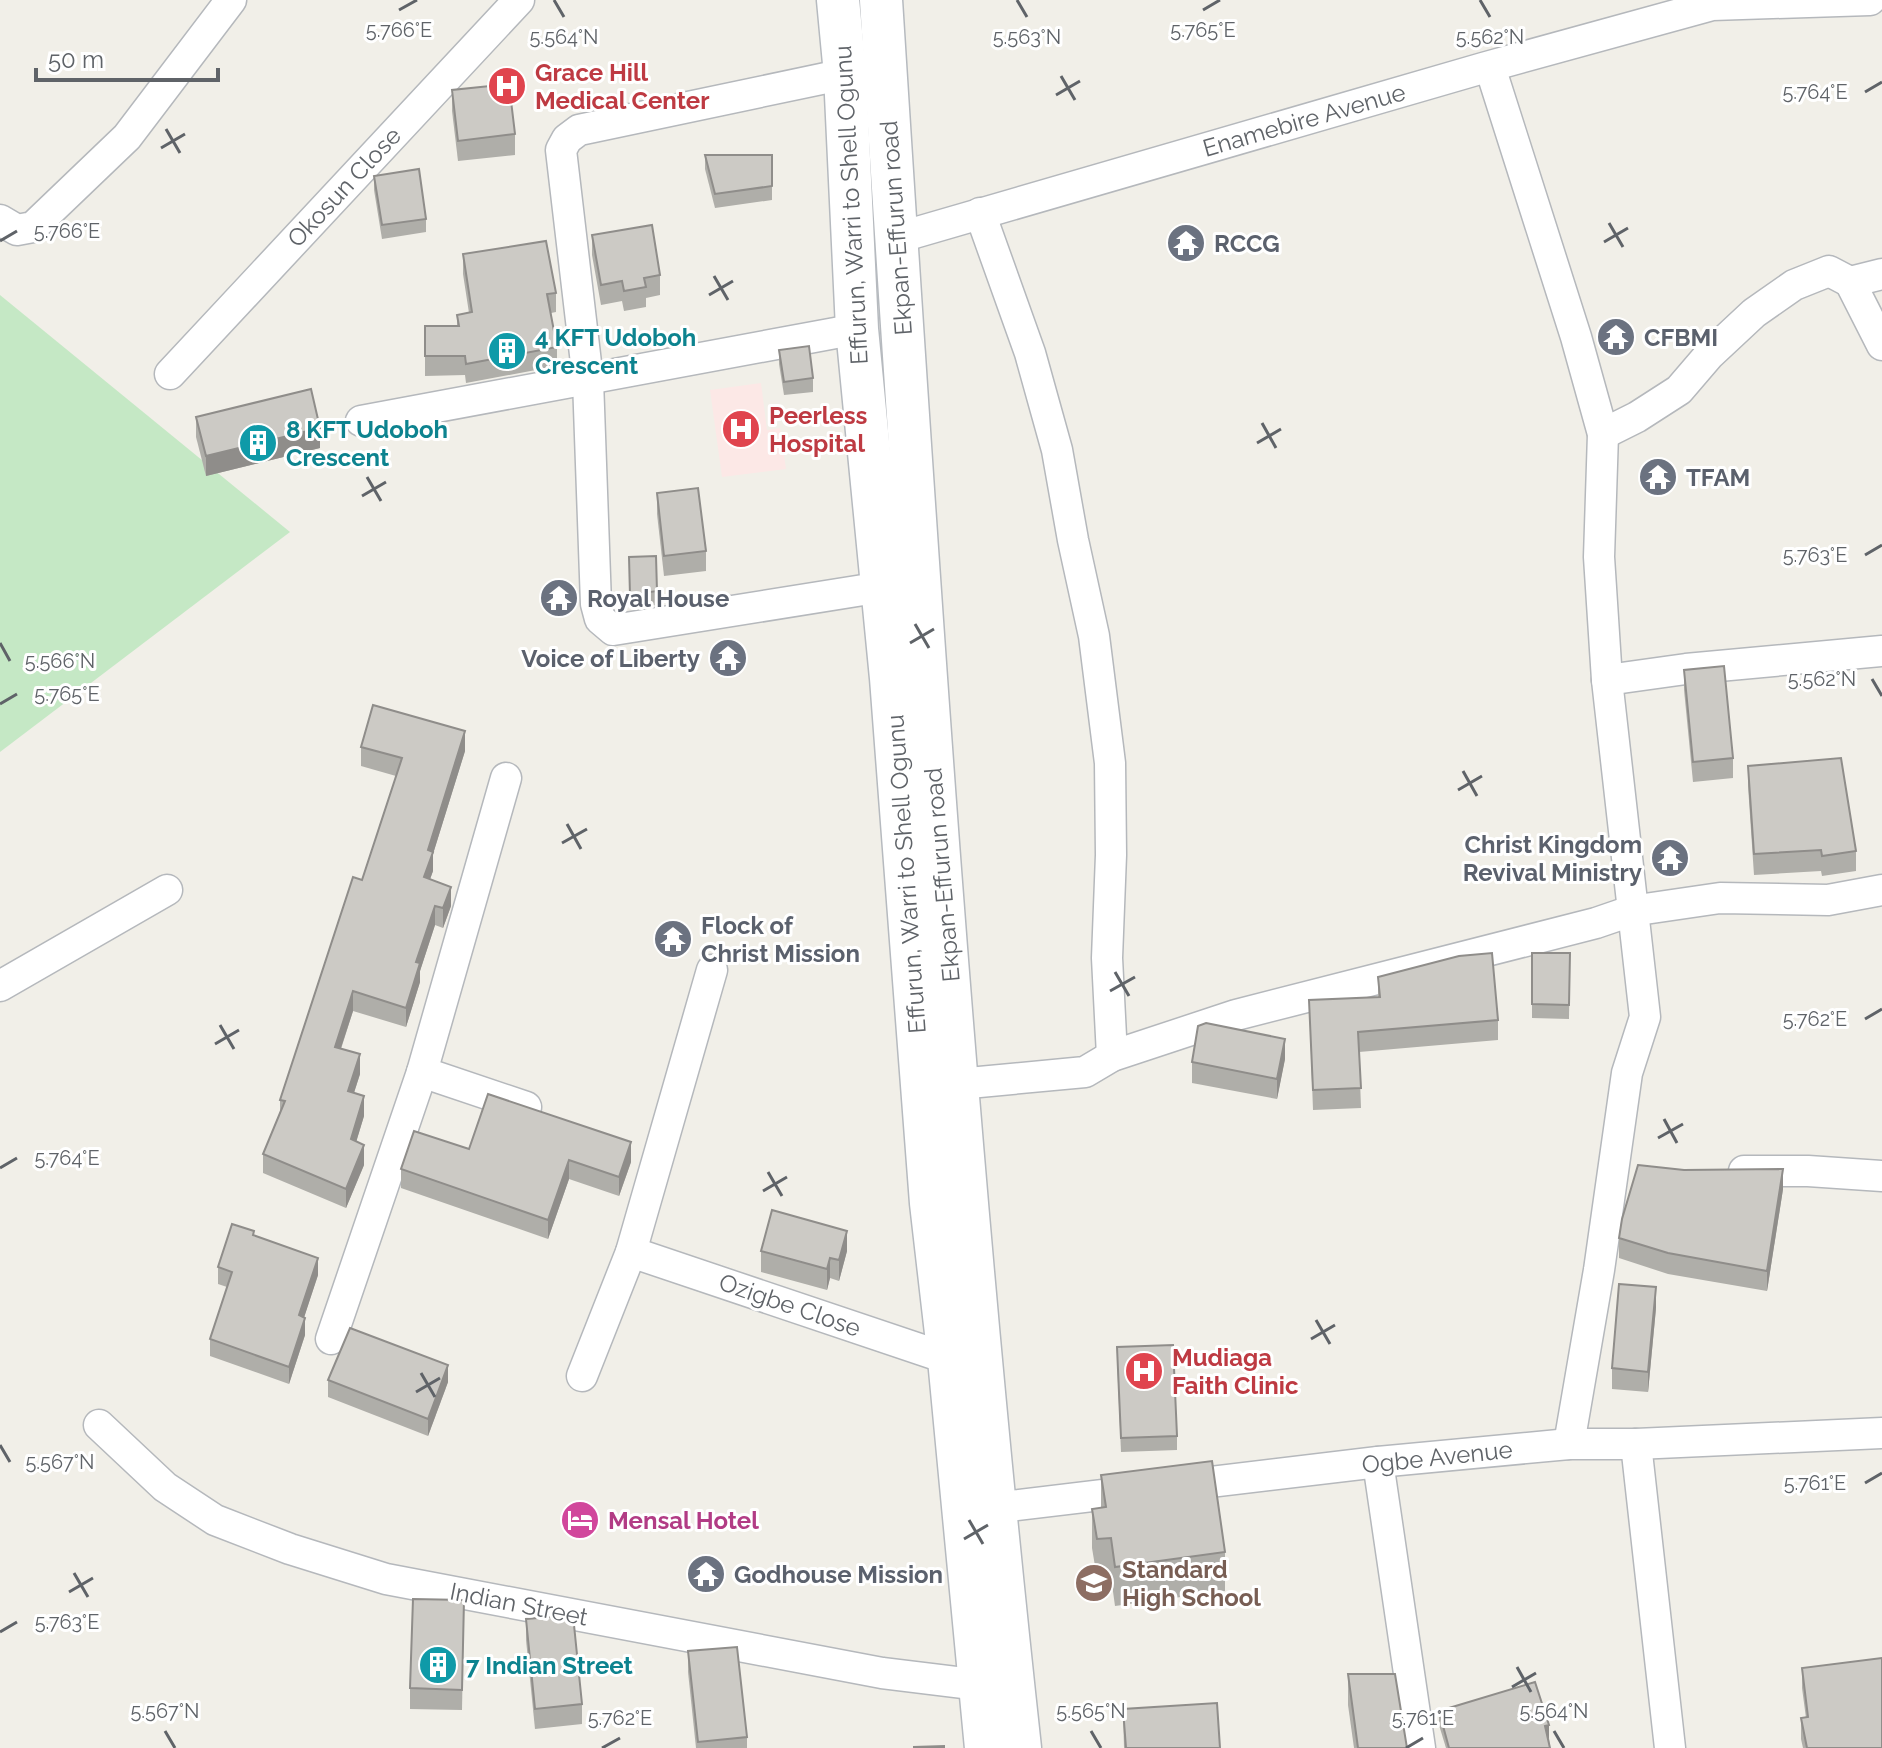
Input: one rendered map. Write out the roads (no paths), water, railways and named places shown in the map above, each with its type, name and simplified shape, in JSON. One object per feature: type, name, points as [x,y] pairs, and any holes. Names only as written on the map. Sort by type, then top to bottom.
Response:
[{"type":"main road","name":"Effurun, Warri to Shell Ogunu","points":[[838,0],[845,74],[857,329],[882,587],[930,1187],[986,1748]]},
{"type":"main road","name":"Ekpan-Effurun road","points":[[881,0],[916,556],[993,1508],[1020,1748]]},
{"type":"street","points":[[0,220],[17,230],[33,227],[77,186],[127,137],[231,0]]},
{"type":"street","name":"Okosun Close","points":[[170,374],[519,0]]},
{"type":"street","name":"Enamebire Avenue","points":[[897,238],[1713,2],[1870,0]]},
{"type":"street","points":[[1490,67],[1576,337],[1603,434],[1599,557],[1607,680],[1645,1017],[1627,1073],[1628,1166],[1569,1444]]},
{"type":"street","points":[[845,74],[579,130],[567,139],[561,150],[588,380],[596,604],[600,619],[613,630],[882,587]]},
{"type":"street","points":[[980,213],[1030,353],[1057,450],[1094,636],[1110,763],[1111,855],[1107,958],[1112,1056]]},
{"type":"street","points":[[1603,434],[1679,390],[1709,355],[1754,313],[1794,285],[1829,271],[1850,282],[1882,345]]},
{"type":"street","points":[[1850,282],[1882,274]]},
{"type":"street","points":[[361,421],[857,329]]},
{"type":"street","points":[[1607,680],[1686,669],[1882,651]]},
{"type":"street","points":[[331,1339],[422,1072],[506,778]]},
{"type":"street","points":[[0,986],[167,890]]},
{"type":"street","points":[[958,1084],[1085,1072],[1112,1056],[1236,1015],[1596,923],[1631,911],[1720,898],[1828,900],[1882,890]]},
{"type":"street","points":[[582,1376],[631,1252],[712,970]]},
{"type":"street","points":[[422,1072],[555,1117]]},
{"type":"street","points":[[629,1142],[659,1152]]},
{"type":"street","points":[[1715,1172],[1808,1171],[1882,1176]]},
{"type":"street","name":"Ozigbe Close","points":[[631,1252],[949,1359]]},
{"type":"street","name":"Indian Street","points":[[99,1425],[165,1487],[215,1520],[290,1549],[386,1579],[882,1673],[980,1685]]},
{"type":"street","name":"Ogbe Avenue","points":[[993,1508],[1378,1462],[1569,1444],[1882,1433]]},
{"type":"street","points":[[1636,1444],[1670,1748]]},
{"type":"street","points":[[1378,1462],[1420,1748]]},
{"type":"place","name":"Grace Hill Medical Center","points":[[507,86]]},
{"type":"place","name":"RCCG","points":[[1186,243]]},
{"type":"place","name":"CFBMI","points":[[1616,337]]},
{"type":"place","name":"4 KFT Udoboh Crescent","points":[[507,351]]},
{"type":"place","name":"Peerless Hospital","points":[[741,429]]},
{"type":"place","name":"8 KFT Udoboh Crescent","points":[[258,443]]},
{"type":"place","name":"TFAM","points":[[1658,477]]},
{"type":"place","name":"Royal House","points":[[559,598]]},
{"type":"place","name":"Voice of Liberty","points":[[728,658]]},
{"type":"place","name":"Christ Kingdom Revival Ministry","points":[[1670,858]]},
{"type":"place","name":"Flock of Christ Mission","points":[[673,939]]},
{"type":"place","name":"Mudiaga Faith Clinic","points":[[1144,1371]]},
{"type":"place","name":"Mensal Hotel","points":[[580,1520]]},
{"type":"place","name":"Godhouse Mission","points":[[706,1574]]},
{"type":"place","name":"Standard High School","points":[[1094,1583]]},
{"type":"place","name":"7 Indian Street","points":[[438,1665]]}]
